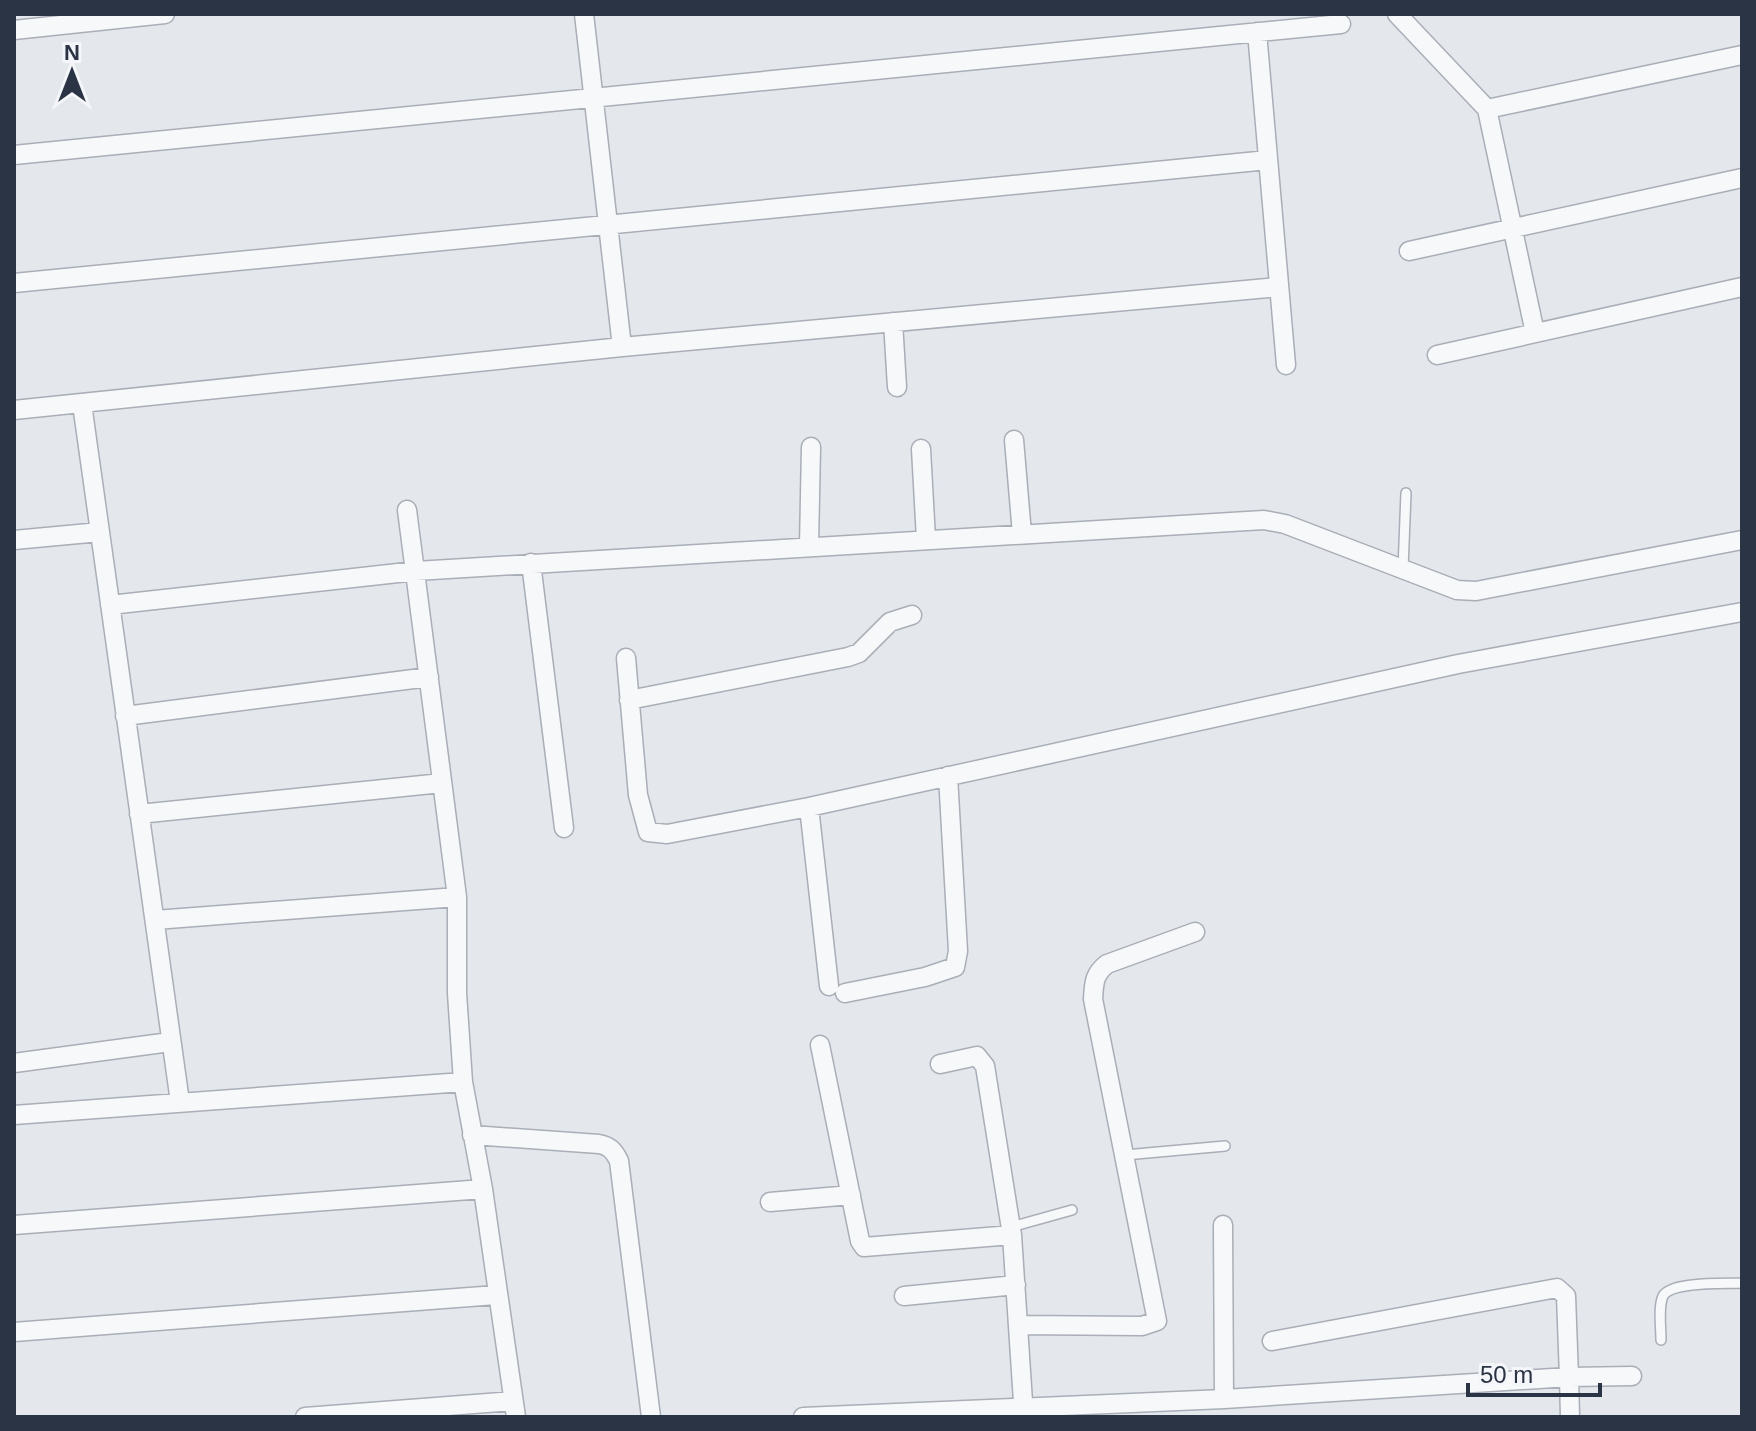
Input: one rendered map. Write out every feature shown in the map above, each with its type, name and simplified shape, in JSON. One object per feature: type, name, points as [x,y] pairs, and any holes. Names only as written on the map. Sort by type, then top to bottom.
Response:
[{"type":"street","points":[[14,30],[165,14]]},
{"type":"street","points":[[584,14],[622,347]]},
{"type":"street","points":[[1397,14],[1487,109],[1535,333]]},
{"type":"street","points":[[14,155],[1341,24]]},
{"type":"street","points":[[1257,32],[1286,365]]},
{"type":"street","points":[[1487,109],[1742,55]]},
{"type":"street","points":[[14,283],[1268,160]]},
{"type":"street","points":[[1409,251],[1742,178]]},
{"type":"street","points":[[14,410],[622,347],[1279,287]]},
{"type":"street","points":[[1437,355],[1742,287]]},
{"type":"street","points":[[893,322],[897,387]]},
{"type":"street","points":[[82,404],[180,1102]]},
{"type":"street","points":[[1014,440],[1022,534]]},
{"type":"street","points":[[809,546],[811,447]]},
{"type":"street","points":[[921,449],[926,539]]},
{"type":"street","points":[[305,1417],[514,1409],[483,1189],[463,1082],[457,993],[457,897],[407,510]]},
{"type":"street","points":[[110,605],[416,571],[1264,520],[1285,524],[1457,590],[1476,591],[1742,540]]},
{"type":"street","points":[[14,540],[100,532]]},
{"type":"street","points":[[531,563],[564,828]]},
{"type":"street","points":[[626,658],[638,795],[648,832],[667,834],[809,807],[1458,664],[1742,612]]},
{"type":"street","points":[[629,700],[848,657],[859,653],[890,622],[912,615]]},
{"type":"street","points":[[125,716],[429,677]]},
{"type":"street","points":[[809,807],[837,990],[949,971],[955,967],[958,951],[948,776]]},
{"type":"street","points":[[139,814],[442,783]]},
{"type":"street","points":[[155,920],[457,897]]},
{"type":"street","points":[[1019,1325],[1142,1326],[1157,1321],[1093,999],[1094,981],[1097,972],[1107,964],[1195,932]]},
{"type":"street","points":[[14,1063],[170,1042]]},
{"type":"street","points":[[820,1045],[864,1247],[1011,1231]]},
{"type":"street","points":[[940,1064],[977,1056],[985,1066],[1011,1231],[1024,1413]]},
{"type":"street","points":[[14,1115],[463,1082]]},
{"type":"street","points":[[472,1135],[608,1145],[614,1152],[619,1161],[651,1417]]},
{"type":"street","points":[[14,1225],[483,1189]]},
{"type":"street","points":[[770,1202],[851,1195]]},
{"type":"street","points":[[1223,1225],[1224,1399]]},
{"type":"street","points":[[904,1296],[1016,1285]]},
{"type":"street","points":[[1272,1341],[1557,1288],[1566,1296],[1570,1417]]},
{"type":"street","points":[[14,1332],[496,1295]]},
{"type":"street","points":[[803,1417],[1024,1413],[1569,1377],[1632,1376]]},
{"type":"lane","points":[[1403,569],[1406,493]]},
{"type":"lane","points":[[1125,1155],[1225,1146]]},
{"type":"lane","points":[[1011,1231],[1072,1210]]},
{"type":"lane","points":[[1661,1340],[1662,1298],[1667,1291],[1679,1286],[1742,1283]]}]
